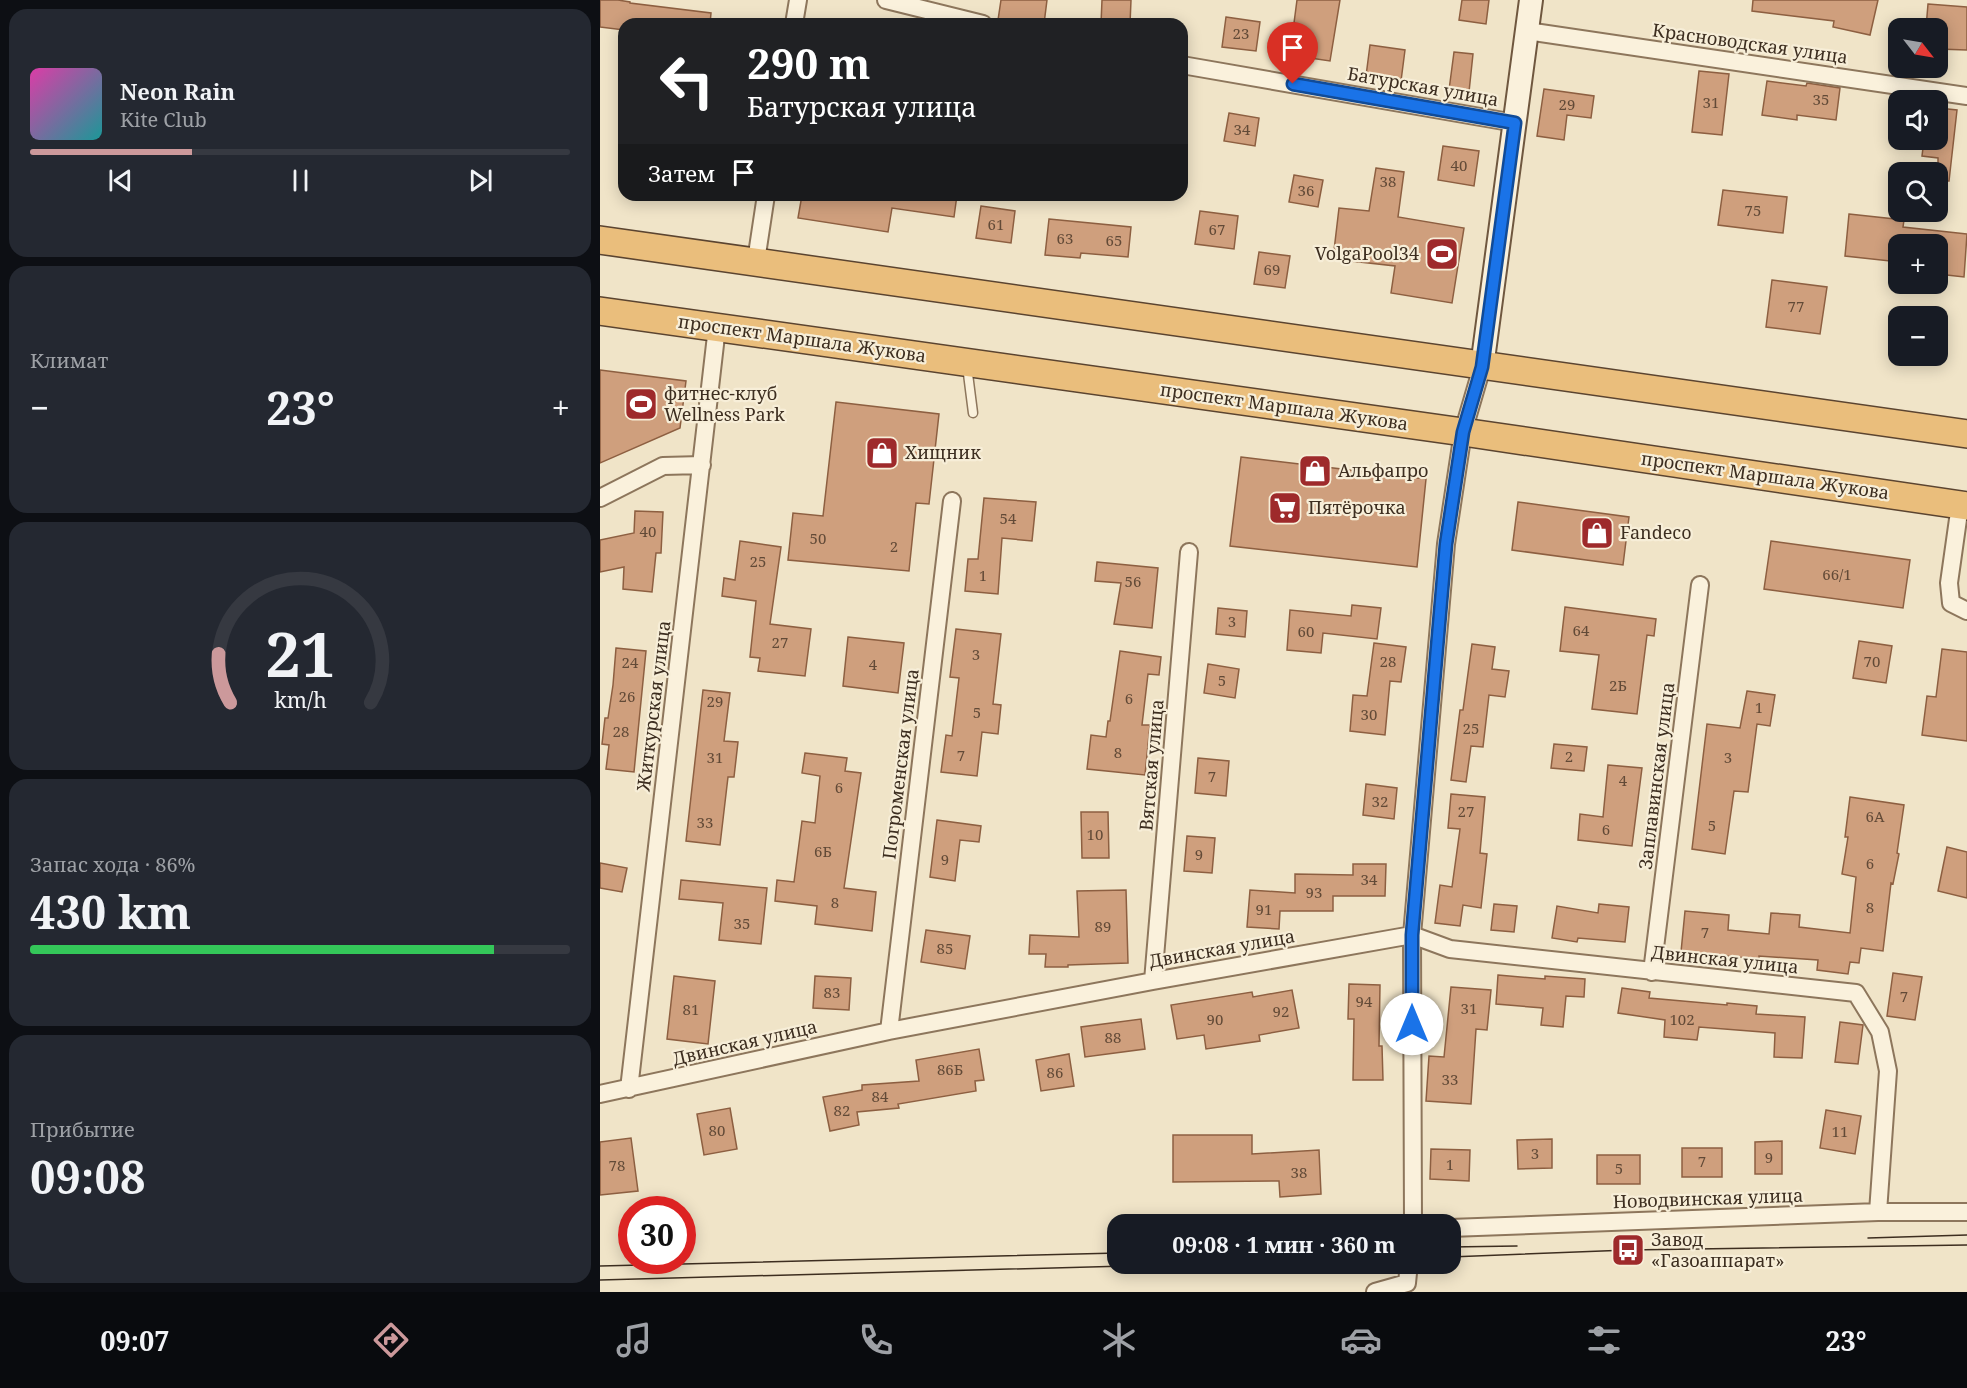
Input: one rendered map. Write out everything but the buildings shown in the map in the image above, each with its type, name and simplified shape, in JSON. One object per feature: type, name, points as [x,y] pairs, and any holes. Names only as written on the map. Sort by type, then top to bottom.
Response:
[{"type":"highway","points":[[600,240],[1482,367],[1967,434]]},
{"type":"highway","name":"проспект Маршала Жукова","points":[[600,311],[1463,432],[1963,506]]},
{"type":"main road","points":[[1482,367],[1531,0]]},
{"type":"street","points":[[795,18],[798,0]]},
{"type":"street","points":[[886,0],[959,18]]},
{"type":"street","name":"Красноводская улица","points":[[1527,31],[1967,96]]},
{"type":"street","name":"Батурская улица","points":[[1188,66],[1515,123]]},
{"type":"street","points":[[756,261],[765,201]]},
{"type":"street","name":"Житкурская улица","points":[[630,1089],[717,327]]},
{"type":"street","points":[[1413,1214],[1412,935],[1446,544],[1463,432],[1482,367]]},
{"type":"street","points":[[600,498],[663,466],[702,465]]},
{"type":"street","name":"Погроменская улица","points":[[889,1031],[952,501]]},
{"type":"street","points":[[1963,506],[1949,583],[1951,603],[1967,611]]},
{"type":"street","name":"Вятская улица","points":[[1153,981],[1189,552]]},
{"type":"street","name":"Заплавинская улица","points":[[1652,972],[1700,585]]},
{"type":"street","name":"Двинская улица","points":[[600,1094],[889,1031],[1412,935],[1450,949],[1856,993],[1880,1032],[1888,1071],[1878,1212]]},
{"type":"street","name":"Новодвинская улица","points":[[1461,1228],[1878,1212],[1967,1212]]},
{"type":"street","points":[[1375,1292],[1407,1283],[1408,1274]]},
{"type":"lane","points":[[967,362],[973,413]]},
{"type":"tram line","points":[[1868,1238],[1967,1235]]},
{"type":"tram line","points":[[1461,1257],[1628,1250],[1967,1245]]},
{"type":"tram line","points":[[1461,1247],[1517,1246]]},
{"type":"tram line","points":[[600,1266],[1107,1253]]},
{"type":"tram line","points":[[600,1280],[1107,1266]]},
{"type":"place","name":"VolgaPool34","points":[[1442,254]]},
{"type":"place","name":"фитнес-клуб Wellness Park","points":[[641,404]]},
{"type":"place","name":"Хищник","points":[[882,453]]},
{"type":"place","name":"Альфапро","points":[[1315,471]]},
{"type":"place","name":"Пятёрочка","points":[[1285,508]]},
{"type":"place","name":"Fandeco","points":[[1597,533]]},
{"type":"place","name":"Завод «Газоаппарат»","points":[[1628,1250]]},
{"type":"route","points":[[1293,84],[1515,123],[1482,367],[1463,432],[1446,544],[1412,935],[1412,1024]]}]
